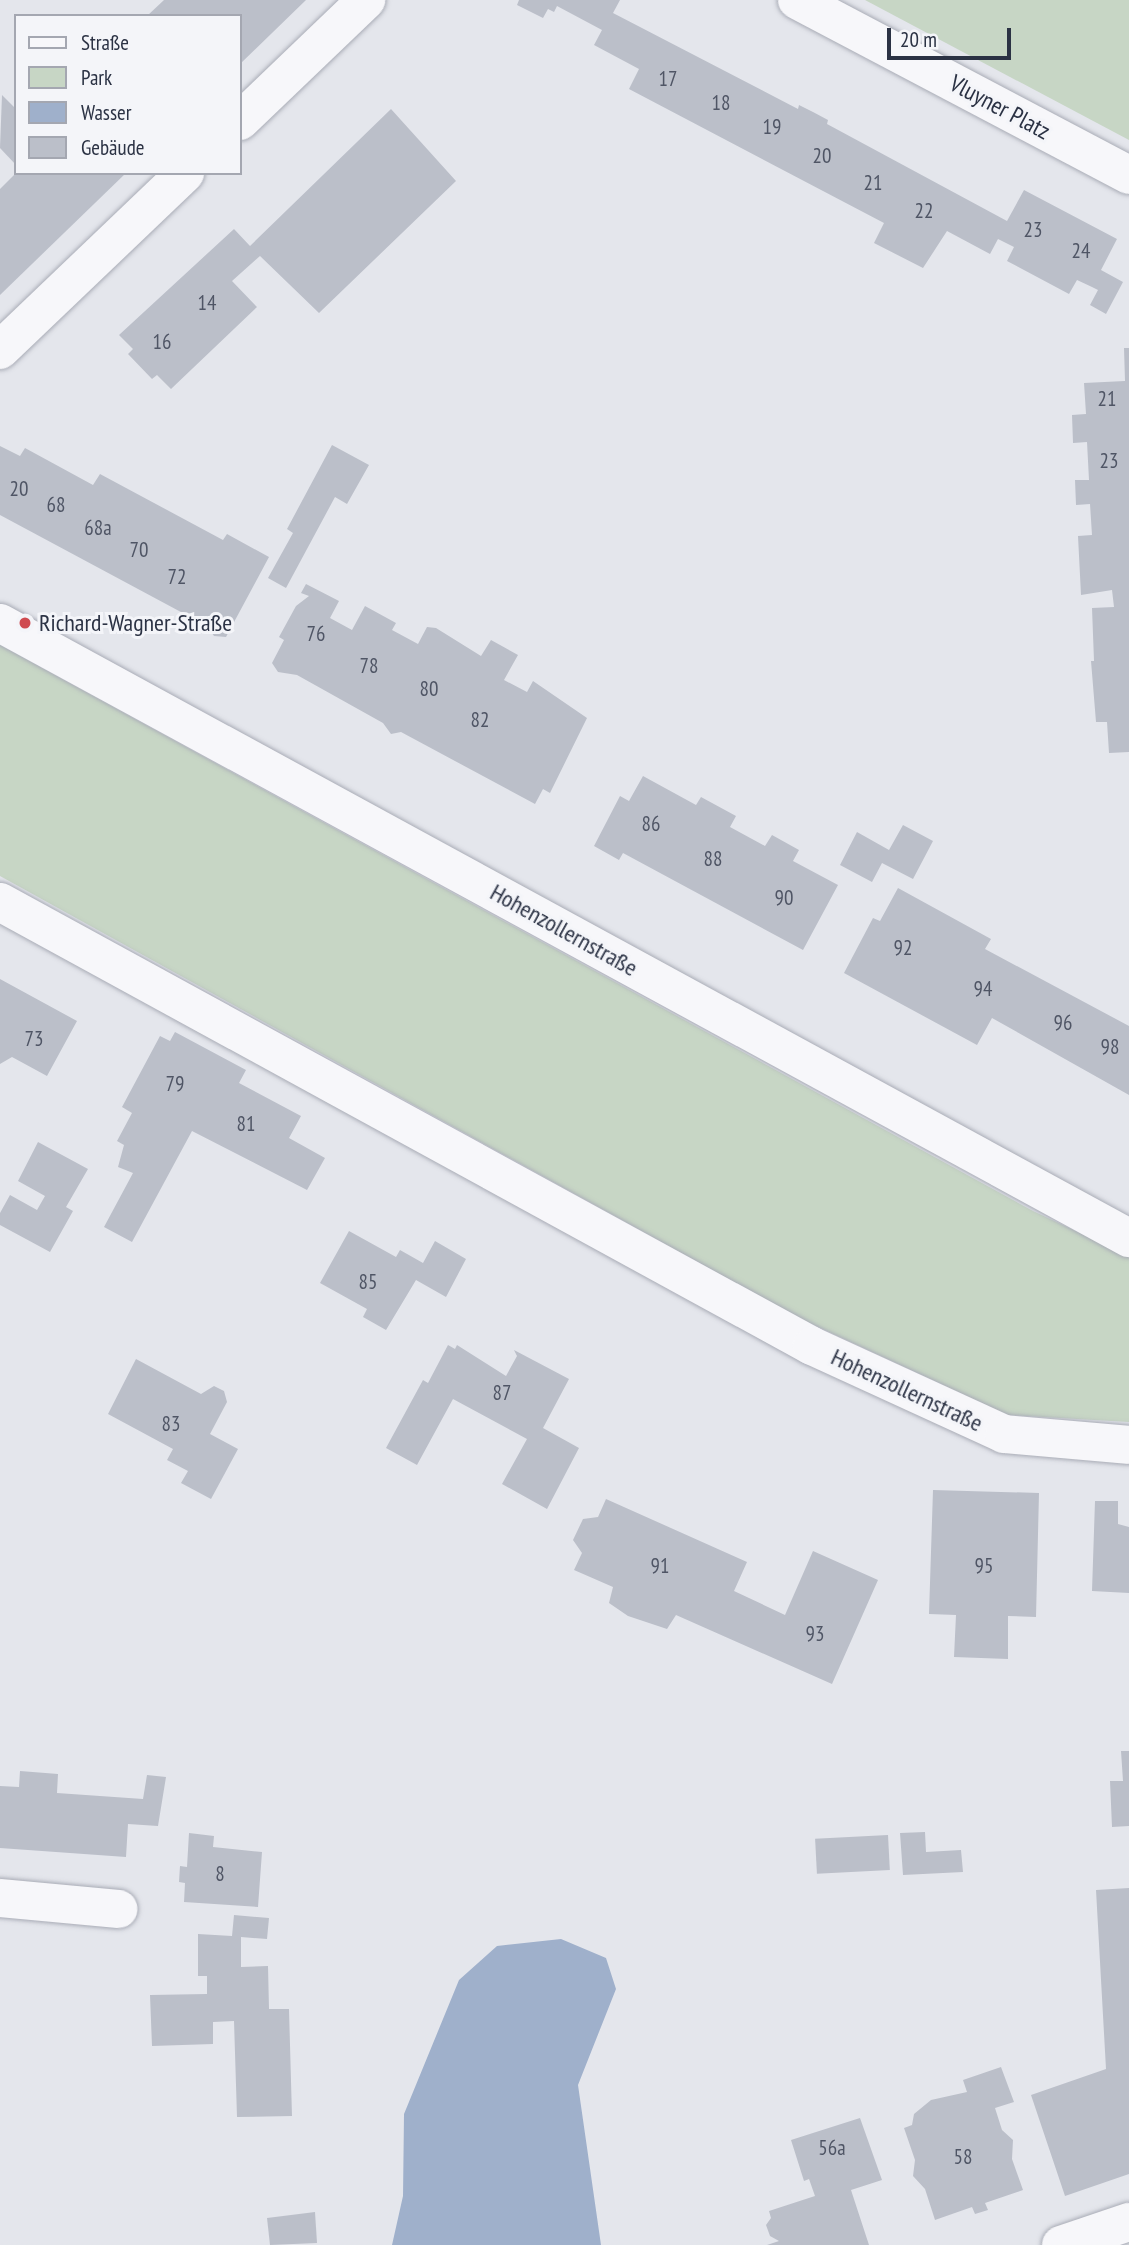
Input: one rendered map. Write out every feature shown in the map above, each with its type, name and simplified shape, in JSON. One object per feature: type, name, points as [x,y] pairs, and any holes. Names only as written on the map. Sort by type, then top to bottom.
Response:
[{"type":"street","points":[[242,119],[366,0]]},
{"type":"street","name":"Vluyner Platz","points":[[797,0],[1129,175]]},
{"type":"street","points":[[0,350],[183,175]]},
{"type":"street","name":"Hohenzollernstraße","points":[[0,623],[1129,1238]]},
{"type":"street","name":"Hohenzollernstraße","points":[[0,902],[811,1346],[1004,1434],[1129,1445]]},
{"type":"street","points":[[0,1898],[118,1909]]},
{"type":"street","points":[[1061,2245],[1129,2222]]},
{"type":"green space","points":[[865,0],[1129,0],[1129,140]]},
{"type":"green space","points":[[0,645],[1033,1211],[1129,1256],[1129,1422],[1008,1415],[799,1318],[0,876]]},
{"type":"water","points":[[561,1939],[606,1958],[616,1989],[578,2085],[601,2245],[392,2245],[403,2196],[404,2114],[459,1980],[497,1946]]},
{"type":"building","points":[[164,0],[306,0],[242,62],[242,14],[149,14]]},
{"type":"building","points":[[519,0],[620,0],[613,13],[798,109],[799,105],[813,112],[828,120],[827,124],[1007,221],[1024,190],[1117,239],[1101,270],[1123,282],[1106,314],[1090,305],[1098,290],[1077,280],[1069,294],[1007,261],[1014,247],[998,239],[990,254],[947,231],[923,268],[874,243],[884,223],[629,89],[639,69],[594,45],[602,30],[557,6],[554,12],[548,9],[543,18],[517,5]]},
{"type":"building","points":[[2,95],[14,107],[14,163],[0,148]]},
{"type":"building","points":[[391,109],[456,181],[319,313],[260,256],[232,281],[257,307],[171,389],[157,375],[152,379],[128,354],[133,349],[119,335],[234,229],[250,246]]},
{"type":"building","points":[[14,175],[124,175],[0,295],[0,189]]},
{"type":"building","points":[[1124,348],[1129,348],[1129,752],[1109,753],[1107,722],[1096,722],[1091,661],[1094,661],[1092,608],[1114,607],[1112,590],[1081,595],[1078,536],[1092,535],[1090,504],[1076,505],[1075,480],[1089,480],[1087,442],[1073,443],[1072,415],[1086,414],[1084,383],[1125,381]]},
{"type":"building","points":[[332,445],[369,465],[347,504],[335,497],[286,588],[268,578],[293,533],[287,529]]},
{"type":"building","points":[[0,446],[20,456],[25,448],[93,485],[100,474],[223,540],[227,534],[269,557],[226,637],[214,636],[207,626],[0,515]]},
{"type":"building","points":[[306,584],[339,601],[330,618],[352,630],[365,606],[396,623],[392,630],[418,644],[427,627],[436,628],[481,656],[491,640],[518,655],[504,680],[527,692],[533,681],[587,718],[550,793],[543,789],[535,804],[401,732],[391,734],[383,723],[297,675],[278,672],[272,663],[284,640],[279,637],[296,606],[309,596],[301,593]]},
{"type":"building","points":[[643,776],[696,805],[701,797],[736,816],[730,827],[765,846],[772,835],[799,850],[793,861],[838,885],[803,950],[623,853],[619,860],[594,846],[620,796],[629,801]]},
{"type":"building","points":[[903,825],[933,841],[913,879],[882,863],[872,882],[840,865],[857,832],[889,850]]},
{"type":"building","points":[[898,888],[991,939],[985,949],[1129,1026],[1129,1095],[992,1018],[977,1045],[844,973],[873,918],[880,921]]},
{"type":"building","points":[[0,979],[77,1021],[47,1076],[12,1057],[0,1064]]},
{"type":"building","points":[[175,1032],[246,1070],[239,1083],[301,1116],[289,1138],[325,1158],[307,1190],[192,1131],[132,1242],[104,1227],[133,1173],[118,1167],[124,1145],[117,1141],[132,1113],[122,1107],[160,1036],[170,1041]]},
{"type":"building","points":[[38,1142],[88,1169],[66,1207],[73,1211],[50,1252],[0,1225],[0,1213],[10,1195],[37,1210],[45,1196],[18,1181]]},
{"type":"building","points":[[349,1231],[396,1257],[400,1250],[423,1263],[435,1241],[466,1259],[446,1297],[416,1280],[386,1330],[363,1317],[367,1309],[320,1283]]},
{"type":"building","points":[[448,1345],[455,1349],[457,1345],[506,1376],[517,1356],[514,1350],[569,1379],[543,1428],[579,1448],[547,1509],[502,1484],[527,1439],[453,1399],[417,1465],[386,1448],[423,1380],[428,1383]]},
{"type":"building","points":[[136,1359],[201,1394],[214,1386],[224,1391],[227,1402],[210,1434],[238,1449],[211,1499],[181,1483],[188,1471],[167,1460],[173,1449],[108,1414]]},
{"type":"building","points":[[933,1490],[1039,1493],[1036,1617],[1008,1616],[1008,1659],[954,1657],[956,1615],[929,1614]]},
{"type":"building","points":[[606,1499],[747,1562],[734,1591],[785,1615],[813,1551],[878,1580],[832,1684],[676,1615],[667,1629],[628,1616],[609,1603],[613,1587],[574,1570],[582,1553],[573,1540],[583,1519],[598,1517]]},
{"type":"building","points":[[1095,1501],[1118,1501],[1118,1524],[1129,1527],[1129,1593],[1092,1591]]},
{"type":"building","points":[[1121,1751],[1129,1751],[1129,1826],[1112,1827],[1110,1781],[1123,1781]]},
{"type":"building","points":[[20,1771],[58,1774],[57,1793],[143,1799],[147,1775],[166,1777],[158,1826],[128,1824],[126,1857],[0,1848],[0,1786],[19,1787]]},
{"type":"building","points":[[925,1832],[926,1852],[961,1850],[963,1872],[903,1875],[900,1833]]},
{"type":"building","points":[[189,1833],[214,1836],[213,1847],[262,1852],[258,1907],[184,1902],[185,1883],[179,1882],[180,1866],[187,1867]]},
{"type":"building","points":[[888,1835],[890,1870],[817,1874],[815,1839]]},
{"type":"building","points":[[1129,1888],[1129,2174],[1065,2196],[1031,2095],[1106,2069],[1096,1890]]},
{"type":"building","points":[[234,1915],[269,1918],[267,1939],[241,1937],[241,1967],[268,1966],[269,2009],[289,2009],[292,2116],[237,2117],[234,2021],[213,2022],[213,2044],[152,2046],[150,1995],[207,1994],[207,1976],[198,1976],[198,1934],[232,1936]]},
{"type":"building","points":[[1001,2067],[1014,2102],[995,2108],[1002,2130],[1013,2140],[1012,2159],[1023,2190],[985,2203],[988,2210],[975,2214],[972,2207],[935,2220],[925,2189],[913,2176],[915,2160],[904,2128],[912,2125],[914,2114],[931,2100],[967,2092],[963,2080]]},
{"type":"building","points":[[860,2118],[882,2180],[851,2190],[869,2245],[767,2245],[779,2241],[770,2236],[766,2225],[771,2218],[769,2211],[815,2196],[809,2179],[804,2181],[791,2140]]},
{"type":"building","points":[[315,2212],[317,2243],[270,2245],[267,2218]]},
{"type":"place","name":"Richard-Wagner-Straße","points":[[25,623]]}]
